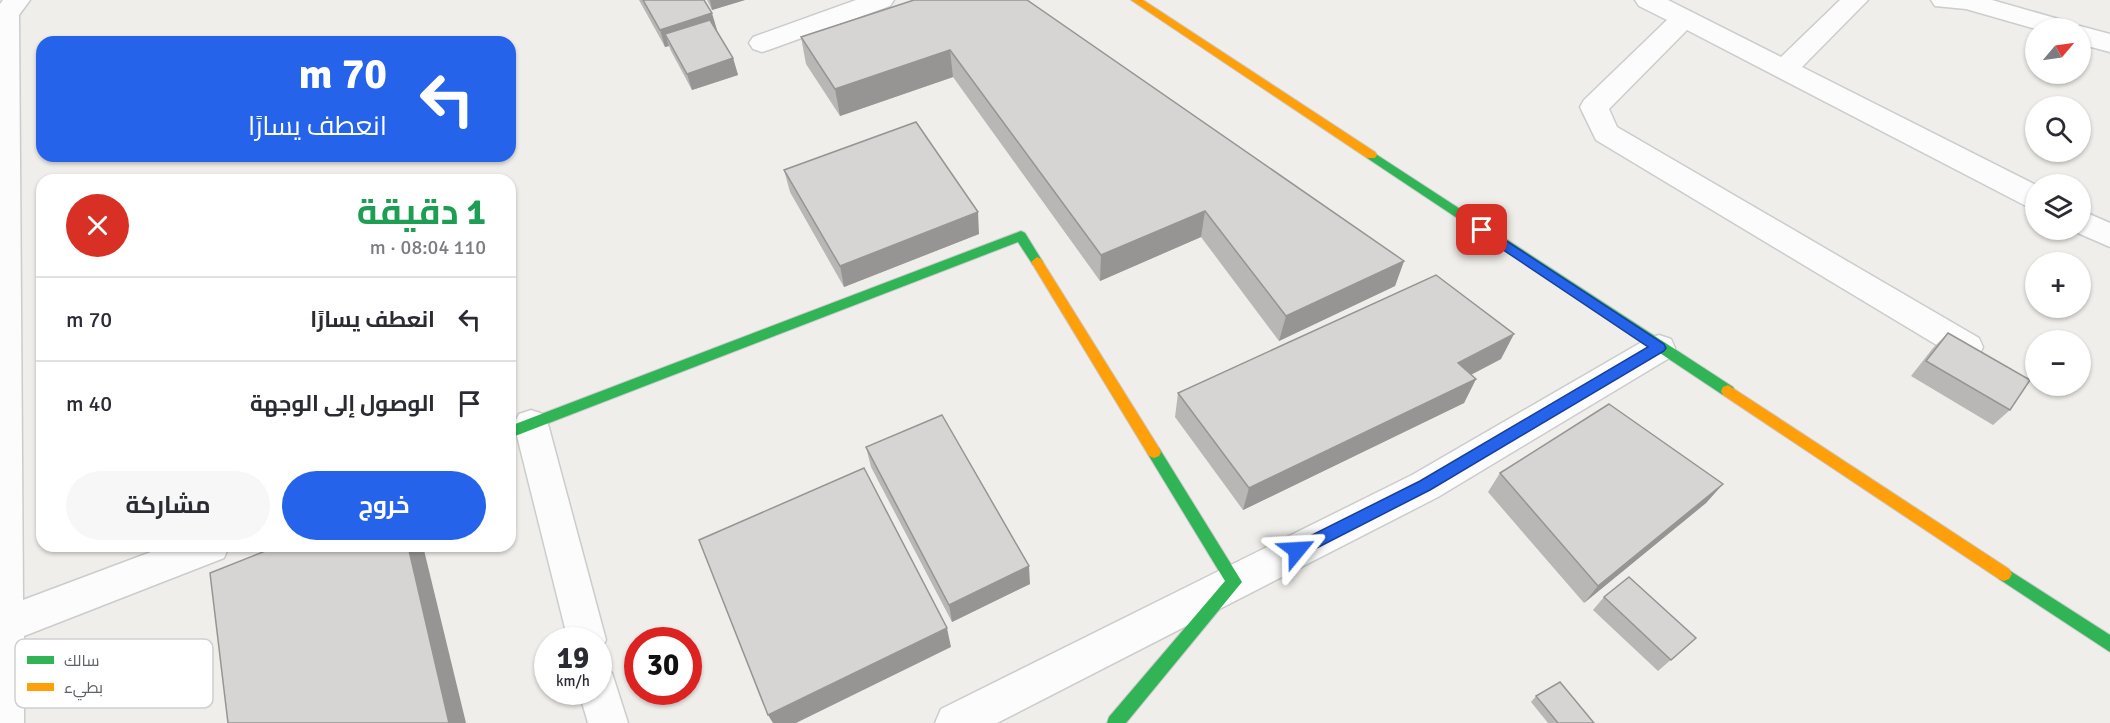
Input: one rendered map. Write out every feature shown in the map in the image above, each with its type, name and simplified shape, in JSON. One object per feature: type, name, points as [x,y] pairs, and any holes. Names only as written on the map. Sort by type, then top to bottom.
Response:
[{"type":"main road","points":[[1148,3],[1659,348],[2110,644]]},
{"type":"main road","points":[[521,428],[1021,236],[1234,582],[1115,723]]},
{"type":"street","points":[[4,723],[6,14],[16,0]]},
{"type":"street","points":[[762,43],[881,0]]},
{"type":"street","points":[[1648,0],[2025,192]]},
{"type":"street","points":[[1784,69],[1855,0]]},
{"type":"street","points":[[1944,0],[1966,1],[2025,18]]},
{"type":"street","points":[[1684,18],[1594,107],[1606,133],[1967,347]]},
{"type":"street","points":[[2091,37],[2110,43]]},
{"type":"street","points":[[2091,226],[2110,236]]},
{"type":"street","points":[[955,723],[1425,486],[1659,348]]},
{"type":"street","points":[[521,428],[582,627]]},
{"type":"street","points":[[4,625],[195,552]]},
{"type":"street","points":[[603,705],[608,723]]},
{"type":"building","points":[[643,0],[704,0],[712,13],[660,30]]},
{"type":"building","points":[[914,0],[1027,0],[1404,261],[1286,316],[1205,211],[1101,255],[950,50],[835,89],[801,37]]},
{"type":"building","points":[[710,20],[733,58],[687,74],[665,34]]},
{"type":"building","points":[[916,122],[978,212],[840,266],[784,170]]},
{"type":"building","points":[[1436,275],[1514,334],[1458,363],[1476,379],[1249,488],[1178,393]]},
{"type":"building","points":[[1948,333],[2025,377],[2025,388],[2010,410],[1926,361]]},
{"type":"building","points":[[1609,404],[1723,484],[1598,586],[1500,473]]},
{"type":"building","points":[[942,415],[1029,566],[949,605],[866,447]]},
{"type":"building","points":[[864,468],[947,628],[768,715],[699,540]]},
{"type":"building","points":[[263,552],[409,552],[449,723],[228,723],[210,573]]},
{"type":"building","points":[[1629,577],[1696,638],[1671,660],[1604,597]]},
{"type":"building","points":[[1560,682],[1594,723],[1558,723],[1536,696]]},
{"type":"traffic: fast","points":[[1371,155],[1728,391]]},
{"type":"traffic: fast","points":[[516,430],[1021,236],[1037,262]]},
{"type":"traffic: fast","points":[[1115,723],[1234,582],[1154,452]]},
{"type":"traffic: fast","points":[[2004,574],[2110,644]]},
{"type":"traffic: slow","points":[[1136,0],[1371,155]]},
{"type":"traffic: slow","points":[[1037,262],[1154,452]]},
{"type":"traffic: slow","points":[[1728,391],[2004,574]]},
{"type":"route","points":[[1297,550],[1425,486],[1659,348],[1482,230]]}]
